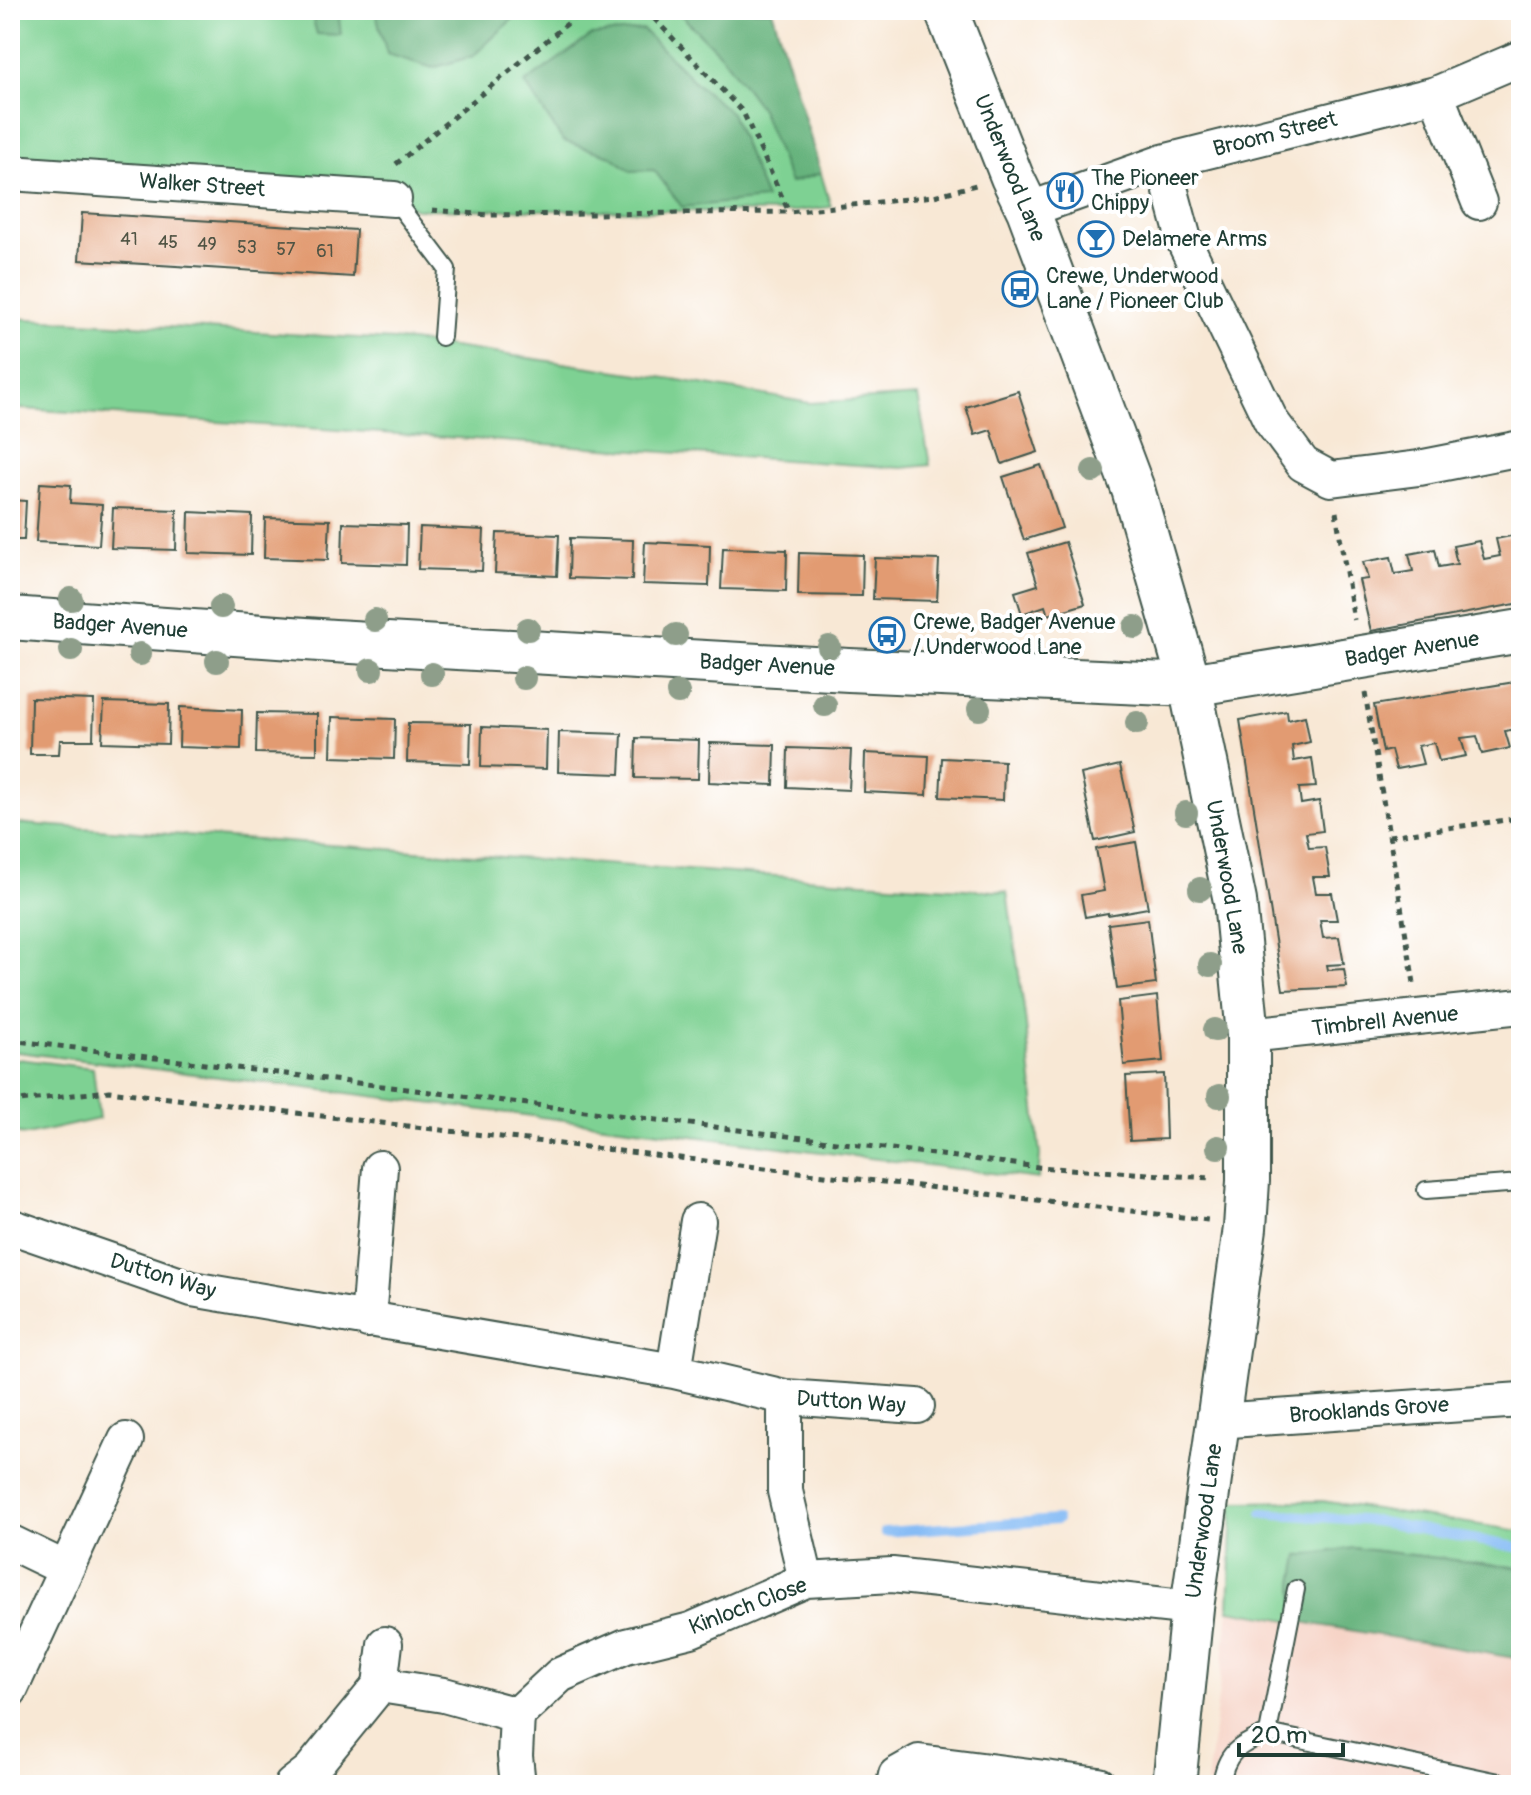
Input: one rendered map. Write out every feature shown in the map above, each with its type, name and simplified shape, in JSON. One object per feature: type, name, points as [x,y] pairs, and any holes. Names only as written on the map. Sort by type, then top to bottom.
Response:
[{"type":"street","name":"Underwood Lane","points":[[946,10],[1133,489],[1190,685],[1235,901],[1248,1035],[1245,1228],[1192,1608],[1174,1785]]},
{"type":"street","name":"Broom Street","points":[[1020,193],[1163,162],[1436,94],[1521,58]]},
{"type":"street","points":[[1436,94],[1479,202]]},
{"type":"street","points":[[1163,162],[1185,243],[1271,421],[1303,464],[1331,479],[1419,468],[1521,448]]},
{"type":"street","name":"Walker Street","points":[[10,173],[382,198]]},
{"type":"street","name":"Badger Avenue","points":[[10,618],[350,642],[849,670],[1190,685],[1521,631]]},
{"type":"street","name":"Timbrell Avenue","points":[[1248,1035],[1521,1006]]},
{"type":"street","points":[[368,1320],[380,1168]]},
{"type":"street","points":[[674,1371],[698,1221]]},
{"type":"street","name":"Dutton Way","points":[[10,1226],[192,1289],[674,1371],[785,1397],[917,1406]]},
{"type":"street","name":"Dutton Way","points":[[785,1397],[785,1491],[806,1580]]},
{"type":"street","name":"Brooklands Grove","points":[[1217,1421],[1521,1400]]},
{"type":"street","points":[[10,1690],[126,1440]]},
{"type":"street","points":[[10,1542],[66,1569]]},
{"type":"street","name":"Kinloch Close","points":[[517,1715],[560,1675],[626,1646],[691,1630],[806,1580],[892,1575],[1192,1608]]},
{"type":"street","points":[[310,1780],[380,1685],[385,1644]]},
{"type":"street","points":[[380,1685],[444,1695],[517,1715],[515,1756],[518,1785]]},
{"type":"street","points":[[894,1785],[896,1775],[919,1762],[1099,1785]]},
{"type":"lane","points":[[382,198],[447,269],[442,337]]},
{"type":"lane","points":[[1426,1190],[1521,1183]]},
{"type":"lane","points":[[1268,1733],[1296,1589]]},
{"type":"lane","points":[[1221,1785],[1226,1761],[1234,1751],[1268,1733],[1513,1785]]},
{"type":"path","points":[[584,10],[381,176],[382,198],[416,209],[489,215],[789,212],[934,196],[1020,193]]},
{"type":"path","points":[[646,10],[743,112],[789,212]]},
{"type":"path","points":[[1331,479],[1414,975],[1416,1017]]},
{"type":"path","points":[[1389,836],[1521,818]]},
{"type":"path","points":[[10,1040],[1038,1167],[1248,1181]]},
{"type":"path","points":[[10,1102],[109,1091],[1205,1219],[1245,1228]]},
{"type":"shaded area","points":[[1229,1610],[1521,1659],[1521,1785],[1207,1785]]},
{"type":"green space","points":[[10,10],[772,10],[831,207],[789,212],[416,209],[394,199],[10,173]]},
{"type":"green space","points":[[285,10],[338,10],[341,35],[317,34],[312,16]]},
{"type":"green space","points":[[375,10],[519,10],[473,56],[433,68],[387,54]]},
{"type":"green space","points":[[676,10],[772,10],[821,173],[790,183],[761,109],[722,56]]},
{"type":"green space","points":[[643,30],[731,113],[766,199],[682,207],[654,170],[631,171],[611,156],[563,141],[525,83],[592,35]]},
{"type":"green space","points":[[10,318],[411,341],[673,379],[810,403],[918,396],[930,465],[902,468],[10,408]]},
{"type":"green space","points":[[10,823],[1007,892],[1025,1016],[1040,1155],[1038,1179],[10,1051]]},
{"type":"green space","points":[[10,1058],[93,1068],[99,1119],[27,1135],[10,1133]]},
{"type":"green space","points":[[1322,1501],[1521,1531],[1521,1568],[1353,1548],[1295,1621],[1229,1610],[1233,1502]]},
{"type":"green space","points":[[1353,1548],[1521,1568],[1521,1659],[1295,1621],[1294,1583],[1299,1556]]},
{"type":"building","points":[[82,213],[356,230],[353,277],[79,260]]},
{"type":"building","points":[[1018,391],[1038,452],[1002,464],[991,430],[975,435],[966,407]]},
{"type":"building","points":[[1041,465],[1062,528],[1024,540],[1003,477]]},
{"type":"building","points":[[40,483],[71,485],[70,503],[102,505],[99,545],[36,542]]},
{"type":"building","points":[[10,500],[26,501],[24,540],[10,540]]},
{"type":"building","points":[[113,508],[177,510],[176,550],[111,548]]},
{"type":"building","points":[[189,512],[252,515],[251,555],[188,553]]},
{"type":"building","points":[[265,518],[330,520],[328,560],[264,558]]},
{"type":"building","points":[[343,523],[407,525],[406,565],[342,563]]},
{"type":"building","points":[[420,527],[484,530],[482,571],[418,569]]},
{"type":"building","points":[[497,533],[559,535],[557,576],[495,573]]},
{"type":"building","points":[[1521,534],[1521,603],[1371,631],[1359,580],[1368,579],[1363,562],[1391,557],[1395,574],[1413,571],[1409,554],[1435,549],[1439,567],[1457,564],[1453,546],[1479,541],[1484,559],[1500,556],[1496,539]]},
{"type":"building","points":[[570,538],[633,540],[632,580],[569,578]]},
{"type":"building","points":[[645,542],[710,545],[709,586],[643,584]]},
{"type":"building","points":[[1065,542],[1085,604],[1048,615],[1045,606],[1022,614],[1015,592],[1038,585],[1028,553]]},
{"type":"building","points":[[723,548],[787,550],[786,591],[721,589]]},
{"type":"building","points":[[799,553],[863,555],[862,596],[798,595]]},
{"type":"building","points":[[875,558],[939,560],[937,601],[873,599]]},
{"type":"building","points":[[1521,681],[1521,728],[1505,731],[1510,748],[1482,754],[1477,736],[1461,738],[1466,756],[1439,761],[1434,743],[1418,746],[1423,764],[1396,769],[1391,750],[1383,752],[1374,705]]},
{"type":"building","points":[[10,694],[16,694],[15,734],[10,734]]},
{"type":"building","points":[[31,698],[94,700],[93,740],[60,740],[59,754],[30,754]]},
{"type":"building","points":[[104,702],[169,704],[168,744],[102,742]]},
{"type":"building","points":[[180,707],[242,710],[241,749],[179,747]]},
{"type":"building","points":[[1287,711],[1288,720],[1305,716],[1310,742],[1292,746],[1294,761],[1312,758],[1316,787],[1299,788],[1301,804],[1319,801],[1323,831],[1306,833],[1309,848],[1325,847],[1330,877],[1313,877],[1316,893],[1332,893],[1337,920],[1320,920],[1323,938],[1339,937],[1344,964],[1327,965],[1328,970],[1344,969],[1347,987],[1283,990],[1240,720]]},
{"type":"building","points":[[257,713],[317,714],[317,754],[256,753]]},
{"type":"building","points":[[332,717],[395,719],[394,759],[331,757]]},
{"type":"building","points":[[408,723],[471,724],[470,764],[407,762]]},
{"type":"building","points":[[482,727],[547,730],[546,769],[481,767]]},
{"type":"building","points":[[559,732],[622,734],[620,774],[558,772]]},
{"type":"building","points":[[636,738],[699,740],[698,779],[635,778]]},
{"type":"building","points":[[710,743],[775,745],[774,785],[709,782]]},
{"type":"building","points":[[788,748],[851,750],[849,790],[787,787]]},
{"type":"building","points":[[865,753],[929,756],[927,795],[864,792]]},
{"type":"building","points":[[942,758],[1004,761],[1003,800],[940,797]]},
{"type":"building","points":[[1120,765],[1135,832],[1095,841],[1081,774]]},
{"type":"building","points":[[1136,842],[1148,908],[1085,917],[1081,895],[1104,891],[1096,849]]},
{"type":"building","points":[[1148,919],[1156,984],[1117,989],[1108,924]]},
{"type":"building","points":[[1157,996],[1163,1061],[1124,1065],[1118,1001]]},
{"type":"building","points":[[1164,1074],[1166,1139],[1130,1141],[1126,1076]]},
{"type":"waterway","points":[[1262,1513],[1375,1521],[1521,1548]]},
{"type":"waterway","points":[[885,1532],[1057,1520]]},
{"type":"place","name":"The Pioneer Chippy","points":[[1065,191]]},
{"type":"place","name":"Delamere Arms","points":[[1096,239]]},
{"type":"place","name":"Crewe, Underwood Lane / Pioneer Club","points":[[1020,289]]},
{"type":"place","name":"Crewe, Badger Avenue / Underwood Lane","points":[[887,635]]}]
